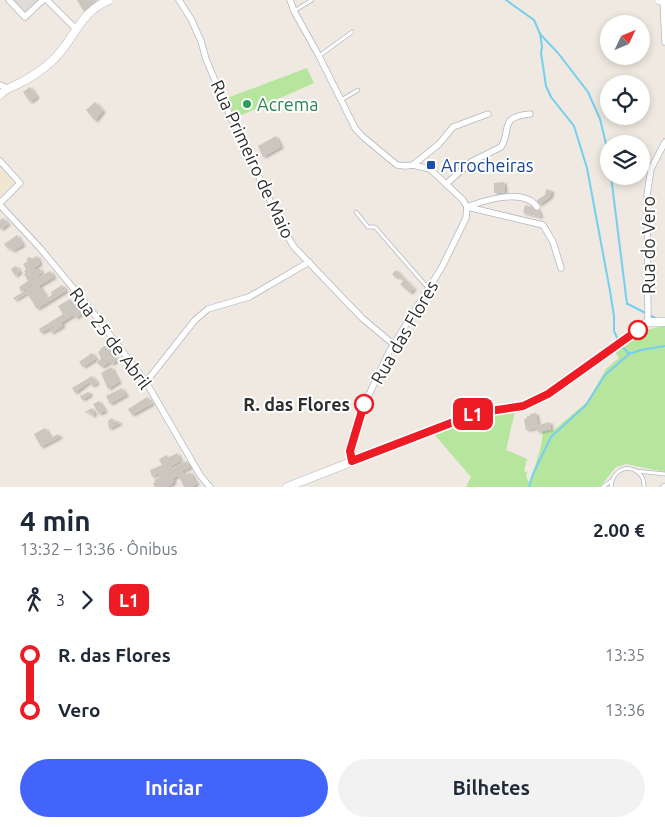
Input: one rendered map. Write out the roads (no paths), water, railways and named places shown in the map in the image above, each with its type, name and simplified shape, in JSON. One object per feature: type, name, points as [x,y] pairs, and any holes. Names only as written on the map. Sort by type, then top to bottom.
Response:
[{"type":"street","points":[[9,0],[25,17],[43,0]]},
{"type":"street","points":[[47,0],[76,28]]},
{"type":"street","points":[[0,95],[4,87],[20,83],[51,62],[63,49],[87,15],[99,4],[109,0]]},
{"type":"street","name":"Rua Primeiro de Maio","points":[[179,0],[191,19],[231,118],[285,232],[294,247],[362,318],[393,344]]},
{"type":"street","points":[[290,0],[355,128],[362,136],[397,164],[430,169],[463,200],[467,207],[543,225],[556,248],[561,268]]},
{"type":"street","points":[[663,1],[665,42]]},
{"type":"street","points":[[412,165],[439,144],[453,127],[488,114]]},
{"type":"street","points":[[446,184],[471,162],[501,147],[508,122],[530,114]]},
{"type":"street","name":"Rua do Vero","points":[[648,322],[647,195],[651,169],[665,142]]},
{"type":"street","points":[[0,161],[20,183],[0,204]]},
{"type":"street","points":[[467,207],[487,200],[506,197],[534,202],[537,206]]},
{"type":"street","name":"Rua 25 de Abril","points":[[0,204],[40,248],[88,306],[146,382],[208,486]]},
{"type":"street","name":"Rua das Flores","points":[[352,461],[350,451],[362,410],[393,344],[442,267],[466,218],[467,207]]},
{"type":"street","points":[[146,382],[195,320],[208,309],[249,297],[309,262]]},
{"type":"street","points":[[287,487],[477,413],[523,406],[538,400],[648,322],[665,322]]},
{"type":"lane","points":[[294,11],[312,0]]},
{"type":"lane","points":[[319,56],[352,32]]},
{"type":"lane","points":[[341,100],[358,90]]},
{"type":"lane","points":[[356,212],[368,227],[375,227],[429,288]]},
{"type":"lane","points":[[603,487],[615,474],[628,468],[636,471],[665,474]]},
{"type":"lane","points":[[636,471],[641,476],[644,487]]},
{"type":"lane","points":[[611,480],[611,487]]},
{"type":"waterway","points":[[506,0],[534,20],[540,34],[558,53],[588,92],[600,119],[604,135]]},
{"type":"waterway","points":[[540,33],[546,86],[551,97],[574,126],[587,168],[610,291],[614,331],[618,340]]},
{"type":"waterway","points":[[612,185],[627,304]]},
{"type":"waterway","points":[[628,304],[657,319]]},
{"type":"waterway","points":[[529,487],[533,474],[551,437],[586,405],[605,375],[629,354],[620,344]]},
{"type":"waterway","points":[[629,354],[665,346]]},
{"type":"place","name":"Acrema","points":[[247,104]]},
{"type":"place","name":"Arrocheiras","points":[[431,165]]},
{"type":"place","name":"R. das Flores","points":[[364,404]]}]
